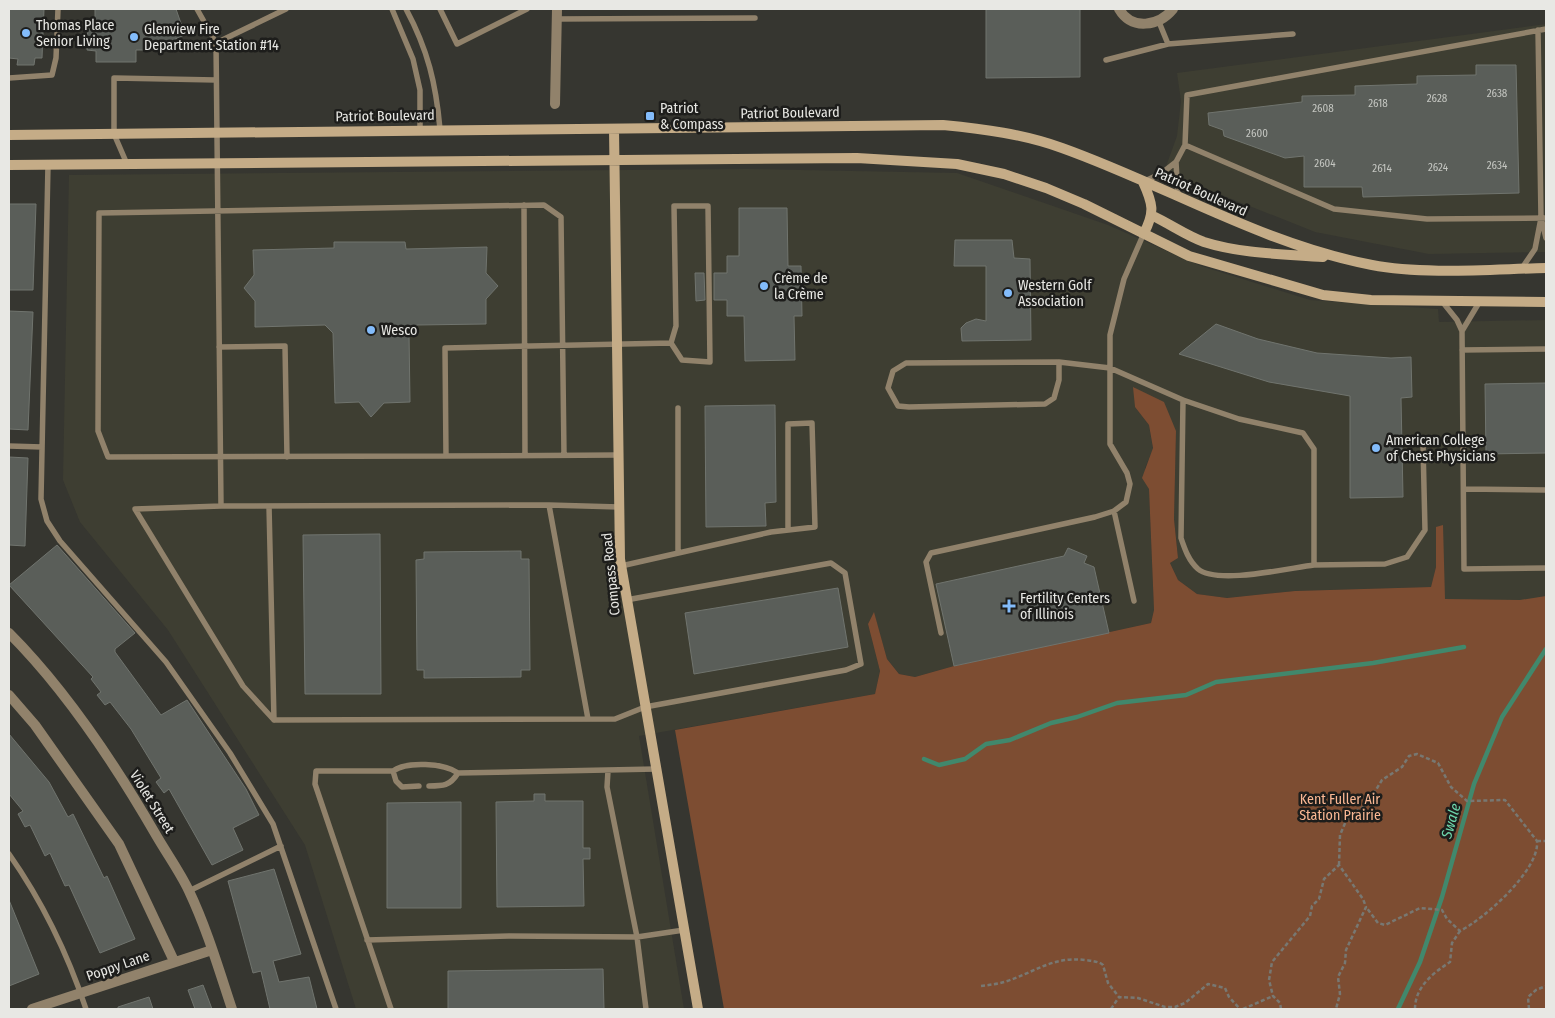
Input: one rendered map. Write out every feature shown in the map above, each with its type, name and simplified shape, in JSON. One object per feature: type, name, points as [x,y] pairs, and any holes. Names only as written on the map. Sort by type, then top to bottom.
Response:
[{"type":"main road","name":"Patriot Boulevard","points":[[9,135],[943,125],[1023,136],[1070,151],[1250,229],[1341,258],[1374,266],[1413,270],[1546,268]]},
{"type":"main road","name":"Compass Road","points":[[614,129],[621,566],[698,1009]]},
{"type":"main road","points":[[9,165],[857,158],[957,164],[1004,174],[1046,188],[1189,256],[1322,295],[1371,300],[1546,302]]},
{"type":"main road","points":[[1143,182],[1150,198],[1153,216],[1144,234]]},
{"type":"main road","points":[[1153,216],[1202,242],[1256,251],[1341,258]]},
{"type":"street","points":[[1118,9],[1129,20],[1138,24],[1159,22],[1173,9]]},
{"type":"street","points":[[555,104],[557,14]]},
{"type":"street","name":"Violet Street","points":[[9,633],[60,691],[115,768],[189,891],[232,1009]]},
{"type":"street","points":[[9,695],[35,725],[119,844],[174,961]]},
{"type":"street","name":"Poppy Lane","points":[[32,1009],[212,950]]},
{"type":"lane","points":[[9,78],[52,75],[56,58],[58,9]]},
{"type":"lane","points":[[198,9],[216,43],[221,506]]},
{"type":"lane","points":[[216,43],[286,9]]},
{"type":"lane","points":[[392,9],[413,59],[420,90],[420,130]]},
{"type":"lane","points":[[406,9],[428,55],[436,89],[440,130]]},
{"type":"lane","points":[[440,9],[457,44],[526,9]]},
{"type":"lane","points":[[557,14],[755,18]]},
{"type":"lane","points":[[1159,22],[1168,44]]},
{"type":"lane","points":[[1178,197],[1176,162],[1184,144],[1187,95],[1546,29]]},
{"type":"lane","points":[[1538,30],[1543,218],[1546,238]]},
{"type":"lane","points":[[1106,60],[1168,44],[1293,34]]},
{"type":"lane","points":[[126,164],[114,134],[114,78],[216,80]]},
{"type":"lane","points":[[1184,144],[1334,209],[1426,219],[1543,218]]},
{"type":"lane","points":[[1143,182],[1162,173],[1176,162]]},
{"type":"lane","points":[[48,165],[41,499],[47,521],[60,541],[166,662],[230,753],[272,824],[336,1009]]},
{"type":"lane","points":[[524,205],[525,455]]},
{"type":"lane","points":[[564,455],[561,217],[544,205],[99,213],[98,431],[108,457],[618,455]]},
{"type":"lane","points":[[674,206],[708,206],[710,362],[682,360],[671,343],[676,326],[674,206]]},
{"type":"lane","points":[[1522,269],[1535,249],[1543,218]]},
{"type":"lane","points":[[941,633],[926,562],[931,553],[1114,511],[1126,502],[1130,484],[1127,473],[1110,444],[1110,334],[1122,288],[1144,234]]},
{"type":"lane","points":[[1441,300],[1457,320],[1462,331],[1464,569],[1546,568]]},
{"type":"lane","points":[[1462,331],[1480,301]]},
{"type":"lane","points":[[446,456],[446,348],[671,343]]},
{"type":"lane","points":[[219,346],[285,346],[287,457]]},
{"type":"lane","points":[[1462,350],[1546,349]]},
{"type":"lane","points":[[1059,362],[1059,380],[1054,398],[1045,404],[898,406],[888,388],[893,371],[906,363],[1059,362],[1110,368],[1183,400],[1239,419],[1304,434],[1314,449],[1314,565]]},
{"type":"lane","points":[[1183,400],[1181,538],[1189,558],[1199,570],[1222,577],[1314,565],[1385,564],[1407,557],[1425,530],[1424,445]]},
{"type":"lane","points":[[678,408],[678,553]]},
{"type":"lane","points":[[621,566],[788,530],[815,527],[812,423],[788,424],[788,530]]},
{"type":"lane","points":[[9,446],[42,447]]},
{"type":"lane","points":[[1464,489],[1546,490]]},
{"type":"lane","points":[[549,505],[588,720]]},
{"type":"lane","points":[[619,506],[221,506],[135,509],[242,686],[274,720],[615,719],[645,707],[846,670],[861,664],[845,574],[831,563],[626,600]]},
{"type":"lane","points":[[269,506],[274,720]]},
{"type":"lane","points":[[1114,511],[1134,601]]},
{"type":"lane","points":[[390,1009],[315,784],[316,771],[393,771],[400,766],[441,766],[450,768],[458,773],[656,770]]},
{"type":"lane","points":[[393,771],[396,780],[402,786],[419,786]]},
{"type":"lane","points":[[608,771],[607,787],[638,937],[646,1009]]},
{"type":"lane","points":[[429,786],[445,786],[453,781],[458,773]]},
{"type":"lane","points":[[189,891],[281,846]]},
{"type":"lane","points":[[9,854],[44,912],[66,957],[86,1009]]},
{"type":"lane","points":[[367,940],[509,936],[638,937],[684,930]]},
{"type":"path","points":[[1416,1009],[1421,989],[1430,975],[1450,962],[1452,942],[1460,931],[1481,917],[1519,879],[1532,863],[1538,849],[1537,841],[1505,800],[1467,801],[1451,787],[1438,762],[1417,754],[1409,756],[1402,767],[1382,780],[1366,806],[1356,811],[1346,821],[1340,835],[1339,865],[1378,923],[1385,925],[1420,908],[1432,908],[1442,910],[1447,919],[1460,931]]},
{"type":"path","points":[[1537,841],[1546,841]]},
{"type":"path","points":[[1281,1009],[1280,1003],[1273,996],[1269,980],[1272,962],[1310,916],[1312,906],[1319,899],[1324,879],[1339,865]]},
{"type":"path","points":[[1336,1009],[1340,994],[1338,977],[1345,963],[1346,950],[1366,907]]},
{"type":"path","points":[[981,986],[1004,982],[1035,967],[1061,959],[1078,959],[1099,961],[1104,965],[1108,983],[1119,997],[1138,998],[1165,1007],[1175,1007],[1185,1003],[1208,984],[1215,984],[1225,988],[1229,997],[1242,1009],[1273,996]]},
{"type":"path","points":[[1529,1009],[1528,997],[1536,990],[1546,986]]},
{"type":"path","points":[[1111,1009],[1119,997]]},
{"type":"shaded area","points":[[1546,24],[1546,252],[1429,254],[1315,232],[1164,172],[1177,136],[1181,101],[1177,73]]},
{"type":"shaded area","points":[[747,169],[957,173],[1108,225],[1201,266],[1310,300],[1438,309],[1439,322],[1546,320],[1546,599],[1441,604],[1436,527],[1436,567],[1431,587],[1295,591],[1227,598],[1197,594],[1178,580],[1170,563],[1178,558],[1174,519],[1176,431],[1134,387],[1135,407],[1149,425],[1153,449],[1145,468],[1149,489],[1154,610],[1151,623],[954,666],[915,677],[899,674],[887,659],[874,613],[868,624],[880,671],[875,694],[639,736],[684,1009],[356,1009],[305,845],[168,630],[80,522],[63,480],[69,175]]},
{"type":"green space","name":"Kent Fuller Air Station Prairie","points":[[1133,387],[1164,402],[1176,431],[1174,519],[1178,558],[1170,563],[1178,580],[1197,594],[1227,598],[1295,591],[1431,587],[1436,567],[1436,527],[1443,525],[1445,599],[1520,600],[1546,596],[1546,1009],[724,1009],[675,730],[875,694],[880,671],[868,624],[874,612],[887,659],[899,674],[915,677],[954,666],[1151,623],[1154,610],[1149,489],[1142,478],[1153,448],[1149,425],[1135,407]]},
{"type":"building","name":"Thomas Place Senior Living","points":[[9,9],[44,9],[42,58],[35,58],[34,65],[17,65],[18,59],[9,58]]},
{"type":"building","name":"Glenview Fire Department Station #14","points":[[95,9],[176,9],[185,35],[175,39],[175,47],[169,50],[136,50],[136,62],[96,62],[96,51],[87,50],[88,23],[95,20]]},
{"type":"building","points":[[986,9],[1080,9],[1080,77],[986,78]]},
{"type":"building","points":[[1476,65],[1516,65],[1519,193],[1363,197],[1362,187],[1304,187],[1304,156],[1285,158],[1224,136],[1223,130],[1209,125],[1208,113],[1302,102],[1302,96],[1355,95],[1355,86],[1417,84],[1417,76],[1476,75]]},
{"type":"building","points":[[9,204],[36,204],[33,290],[9,290]]},
{"type":"building","name":"Crème de la Crème","points":[[739,208],[787,208],[788,266],[801,266],[802,316],[794,316],[795,360],[745,361],[744,316],[727,316],[727,300],[714,300],[714,273],[727,273],[727,256],[739,256]]},
{"type":"building","name":"Western Golf Association","points":[[955,240],[1012,240],[1014,258],[1030,259],[1031,340],[962,341],[961,328],[966,323],[976,319],[986,321],[986,266],[954,266]]},
{"type":"building","name":"Wesco","points":[[334,242],[405,242],[406,249],[487,247],[486,273],[498,286],[486,299],[486,324],[417,325],[409,334],[410,402],[384,403],[371,417],[359,402],[335,403],[333,333],[325,325],[255,327],[255,301],[244,288],[254,275],[253,250],[334,248]]},
{"type":"building","points":[[695,273],[704,273],[705,300],[696,301]]},
{"type":"building","points":[[9,311],[33,312],[28,430],[9,429]]},
{"type":"building","name":"American College of Chest Physicians","points":[[1216,324],[1258,339],[1317,353],[1391,358],[1411,357],[1412,397],[1401,398],[1403,497],[1350,498],[1350,396],[1269,382],[1179,354]]},
{"type":"building","points":[[1546,383],[1546,453],[1486,454],[1485,384]]},
{"type":"building","points":[[775,405],[776,502],[765,503],[766,526],[706,527],[705,406]]},
{"type":"building","points":[[9,457],[28,458],[25,546],[9,545]]},
{"type":"building","points":[[380,534],[381,694],[305,694],[303,535]]},
{"type":"building","points":[[57,545],[135,633],[115,649],[115,652],[161,715],[187,700],[246,789],[259,815],[233,828],[243,850],[212,865],[169,789],[164,793],[156,782],[161,778],[131,729],[110,702],[105,705],[97,695],[101,692],[91,679],[93,677],[9,585]]},
{"type":"building","points":[[1068,548],[1087,556],[1084,563],[1094,567],[1109,633],[954,666],[936,584],[1064,556]]},
{"type":"building","points":[[521,551],[521,559],[529,559],[530,670],[521,670],[521,677],[424,678],[424,670],[417,670],[416,560],[424,559],[424,552]]},
{"type":"building","points":[[838,588],[848,647],[694,674],[685,613]]},
{"type":"building","points":[[9,734],[49,782],[68,817],[73,814],[104,878],[107,876],[135,939],[100,953],[69,885],[65,886],[50,853],[45,856],[30,825],[25,827],[18,814],[23,811],[9,794]]},
{"type":"building","points":[[534,794],[545,794],[545,801],[583,801],[583,848],[590,848],[590,859],[583,859],[584,906],[497,907],[496,802],[534,801]]},
{"type":"building","points":[[461,802],[461,908],[387,908],[387,803]]},
{"type":"building","points":[[274,869],[301,954],[273,961],[279,982],[309,977],[317,1009],[270,1009],[261,971],[253,973],[228,881]]},
{"type":"building","points":[[9,900],[39,974],[9,986]]},
{"type":"building","points":[[603,969],[604,1009],[448,1009],[448,971]]},
{"type":"building","points":[[203,985],[212,1009],[195,1009],[188,990]]},
{"type":"building","points":[[149,997],[153,1009],[118,1009],[118,1007]]},
{"type":"waterway","points":[[924,759],[939,765],[965,759],[986,744],[1010,740],[1051,723],[1077,717],[1117,703],[1186,695],[1216,682],[1373,663],[1464,647]]},
{"type":"waterway","name":"Swale","points":[[1398,1009],[1420,962],[1442,897],[1474,784],[1502,717],[1546,649]]},
{"type":"place","name":"Thomas Place Senior Living","points":[[26,33]]},
{"type":"place","name":"Glenview Fire Department Station #14","points":[[134,37]]},
{"type":"place","name":"Patriot & Compass","points":[[650,116]]},
{"type":"place","name":"Crème de la Crème","points":[[764,286]]},
{"type":"place","name":"Western Golf Association","points":[[1008,293]]},
{"type":"place","name":"Wesco","points":[[371,330]]},
{"type":"place","name":"American College of Chest Physicians","points":[[1376,448]]},
{"type":"place","name":"Fertility Centers of Illinois","points":[[1009,606]]}]
